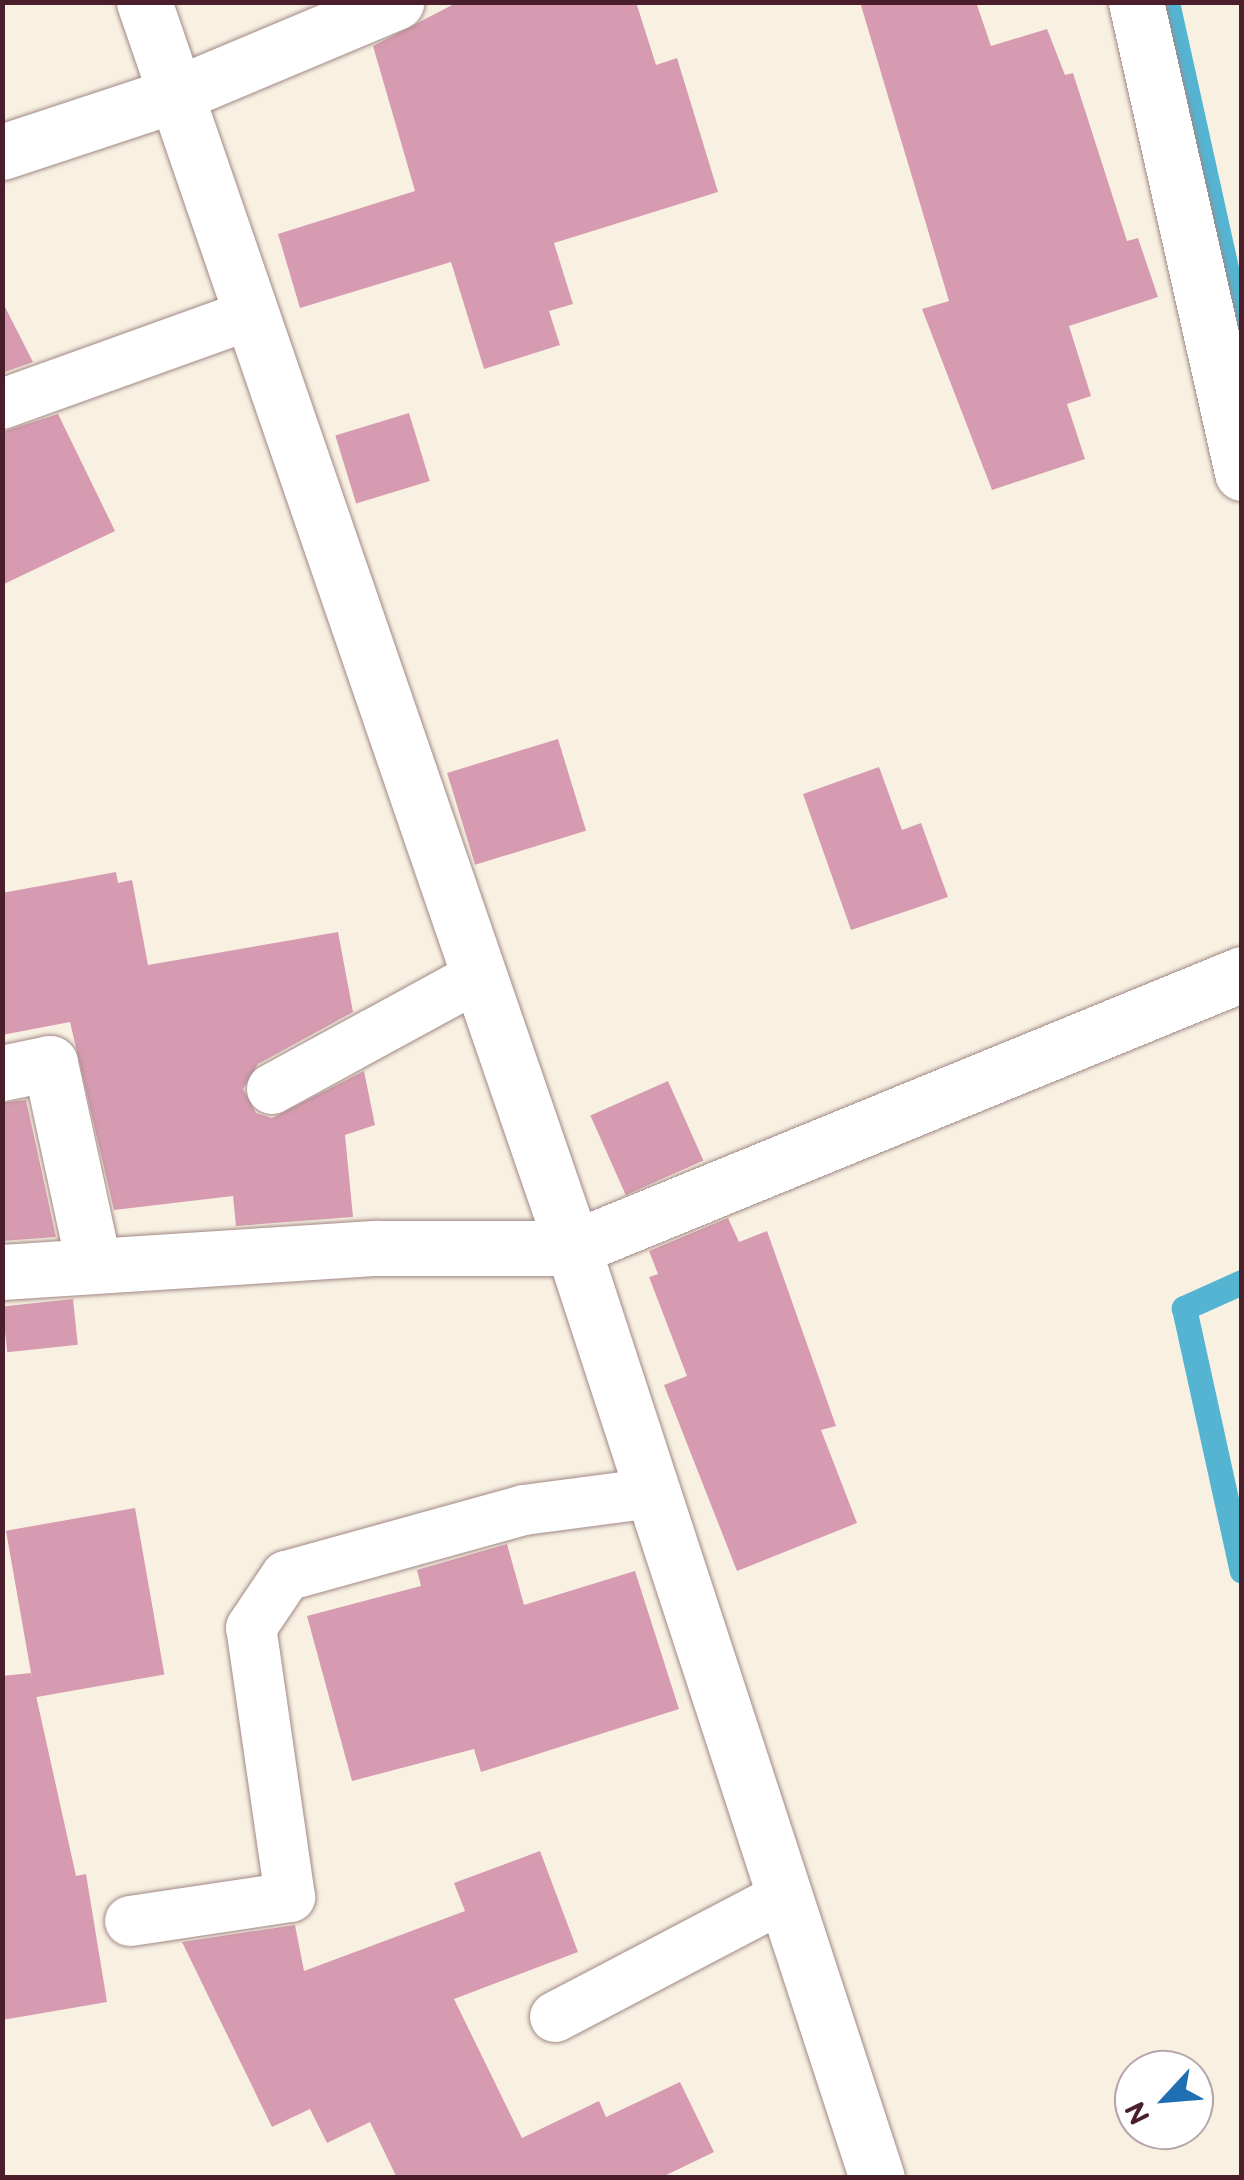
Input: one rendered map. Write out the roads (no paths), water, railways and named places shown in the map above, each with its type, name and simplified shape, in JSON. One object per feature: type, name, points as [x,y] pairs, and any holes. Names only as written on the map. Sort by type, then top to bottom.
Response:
[{"type":"street","points":[[144,2],[573,1248],[877,2178]]},
{"type":"street","points":[[2,152],[177,94],[396,2]]},
{"type":"street","points":[[1136,2],[1242,473]]},
{"type":"street","points":[[2,1272],[93,1262],[573,1248],[1242,974]]},
{"type":"street","points":[[2,1074],[50,1064],[93,1262]]},
{"type":"lane","points":[[2,404],[252,314]]},
{"type":"lane","points":[[272,1089],[479,976]]},
{"type":"lane","points":[[130,1921],[290,1897],[250,1628],[286,1576],[524,1510],[652,1492]]},
{"type":"lane","points":[[555,2017],[785,1896]]},
{"type":"waterway","points":[[1167,2],[1242,339]]},
{"type":"waterway","points":[[1242,1282],[1184,1308],[1242,1571]]}]
